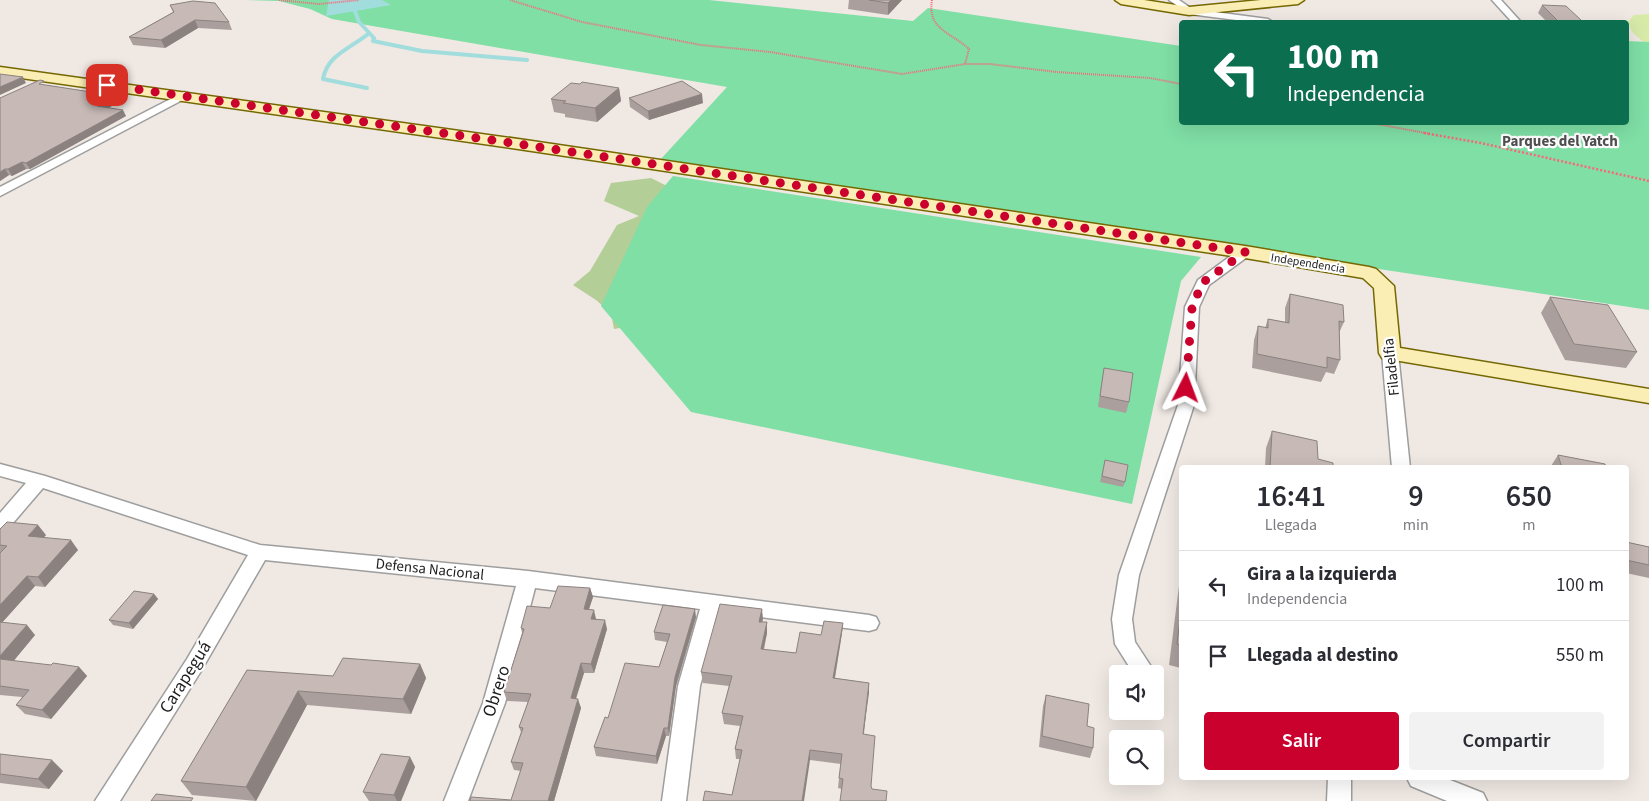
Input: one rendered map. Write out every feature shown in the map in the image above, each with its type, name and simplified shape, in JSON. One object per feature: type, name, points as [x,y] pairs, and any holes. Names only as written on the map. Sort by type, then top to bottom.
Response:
[{"type":"street","points":[[1122,0],[1254,20]]},
{"type":"street","points":[[1173,0],[1189,11],[1298,0]]},
{"type":"street","points":[[1496,0],[1515,20]]},
{"type":"street","name":"Independencia","points":[[0,71],[184,95],[1245,252],[1369,273]]},
{"type":"street","points":[[33,86],[50,78]]},
{"type":"street","points":[[0,192],[184,95]]},
{"type":"street","points":[[1139,665],[1125,644],[1122,619],[1129,575],[1186,405],[1192,308],[1202,283],[1245,252]]},
{"type":"street","name":"Filadelfia","points":[[1369,273],[1384,286],[1401,465]]},
{"type":"street","points":[[1390,353],[1649,396]]},
{"type":"street","name":"Defensa Nacional","points":[[0,470],[39,480],[260,552],[528,579],[869,623]]},
{"type":"street","points":[[0,525],[39,480]]},
{"type":"street","name":"Carapeguá","points":[[107,801],[194,665],[260,552]]},
{"type":"street","name":"Obrero","points":[[456,801],[494,702],[528,579]]},
{"type":"street","points":[[674,801],[689,686],[712,603]]},
{"type":"street","points":[[1339,801],[1340,780]]},
{"type":"street","points":[[1428,780],[1475,801]]},
{"type":"path","points":[[279,0],[298,5],[326,6],[359,0]]},
{"type":"path","points":[[510,0],[582,22],[701,45],[770,52],[893,72],[915,73],[965,64],[990,64],[1057,72],[1132,77],[1179,84]]},
{"type":"path","points":[[932,0],[930,9],[937,27],[969,49],[965,64]]},
{"type":"path","points":[[1382,125],[1481,143],[1649,181]]},
{"type":"green space","points":[[245,0],[709,0],[913,21],[928,8],[1179,46],[1179,125],[1629,125],[1629,41],[1649,42],[1649,310],[660,160],[727,87],[332,19],[310,9],[279,1]]},
{"type":"green space","points":[[1649,14],[1649,47],[1632,32],[1629,21],[1634,15]]},
{"type":"green space","points":[[673,176],[1201,257],[1181,281],[1132,504],[691,412],[601,306],[647,207]]},
{"type":"green space","points":[[651,178],[669,187],[649,323],[614,329],[611,313],[596,300],[573,285],[590,271],[617,225],[639,216],[604,201],[611,183]]},
{"type":"water","points":[[329,0],[382,0],[391,5],[326,16]]},
{"type":"building","points":[[869,0],[891,0],[888,3]]},
{"type":"building","points":[[193,1],[215,3],[229,22],[195,20],[161,40],[129,37],[174,12],[170,5]]},
{"type":"building","points":[[1542,5],[1566,6],[1581,20],[1557,20]]},
{"type":"building","points":[[0,74],[23,77],[0,87]]},
{"type":"building","points":[[40,80],[44,81],[39,84],[117,96],[97,106],[123,110],[26,163],[22,162],[0,172],[0,98]]},
{"type":"building","points":[[682,81],[702,94],[648,111],[629,98]]},
{"type":"building","points":[[582,82],[619,88],[595,108],[563,103],[566,101],[551,99],[571,83],[580,84]]},
{"type":"building","points":[[1290,294],[1343,305],[1344,322],[1339,321],[1340,360],[1327,357],[1327,368],[1257,354],[1258,326],[1268,328],[1268,319],[1289,323]]},
{"type":"building","points":[[1550,297],[1608,305],[1637,352],[1574,344]]},
{"type":"building","points":[[1104,368],[1133,373],[1129,402],[1100,396]]},
{"type":"building","points":[[1272,431],[1317,441],[1318,459],[1333,463],[1333,465],[1270,465]]},
{"type":"building","points":[[1558,455],[1605,465],[1561,465]]},
{"type":"building","points":[[1105,460],[1128,465],[1125,482],[1102,476]]},
{"type":"building","points":[[7,522],[38,525],[28,536],[71,540],[38,577],[27,576],[0,605],[0,553],[7,546],[0,545],[0,529]]},
{"type":"building","points":[[1629,543],[1649,547],[1649,565],[1629,561]]},
{"type":"building","points":[[558,586],[590,588],[584,609],[594,610],[591,619],[605,620],[591,664],[581,663],[571,698],[578,699],[548,801],[470,801],[471,797],[511,800],[523,763],[511,762],[523,728],[519,727],[531,694],[504,692],[524,629],[521,628],[527,606],[550,608]]},
{"type":"building","points":[[134,591],[154,594],[129,623],[109,620]]},
{"type":"building","points":[[720,604],[762,609],[759,622],[767,622],[761,649],[796,653],[800,632],[821,635],[824,621],[843,623],[833,678],[869,683],[863,734],[875,736],[871,786],[872,789],[887,791],[886,801],[840,801],[843,779],[839,778],[842,754],[810,750],[802,801],[703,801],[705,791],[732,795],[742,750],[735,749],[743,716],[722,713],[732,676],[701,672]]},
{"type":"building","points":[[663,605],[695,609],[675,677],[668,728],[664,728],[656,756],[594,747],[605,717],[608,718],[625,663],[659,667],[670,634],[654,632]]},
{"type":"building","points":[[0,622],[27,625],[0,656]]},
{"type":"building","points":[[1179,628],[1179,644],[1177,644]]},
{"type":"building","points":[[343,658],[420,664],[403,699],[298,691],[246,787],[181,781],[247,670],[333,676]]},
{"type":"building","points":[[0,659],[79,667],[42,710],[16,705],[29,690],[0,686]]},
{"type":"building","points":[[1046,695],[1089,704],[1087,726],[1094,728],[1093,748],[1042,736]]},
{"type":"building","points":[[0,754],[52,760],[38,779],[0,774]]},
{"type":"building","points":[[381,754],[410,757],[394,795],[363,792]]},
{"type":"building","points":[[156,794],[193,798],[191,801],[151,801]]},
{"type":"waterway","points":[[351,0],[359,22],[374,38],[373,41],[422,51],[527,60]]},
{"type":"waterway","points":[[367,88],[323,79],[329,64],[368,34]]},
{"type":"district","name":"Parques del Yatch","points":[[1560,141]]},
{"type":"route","points":[[107,85],[1245,252],[1202,283],[1192,308],[1186,388]]}]
